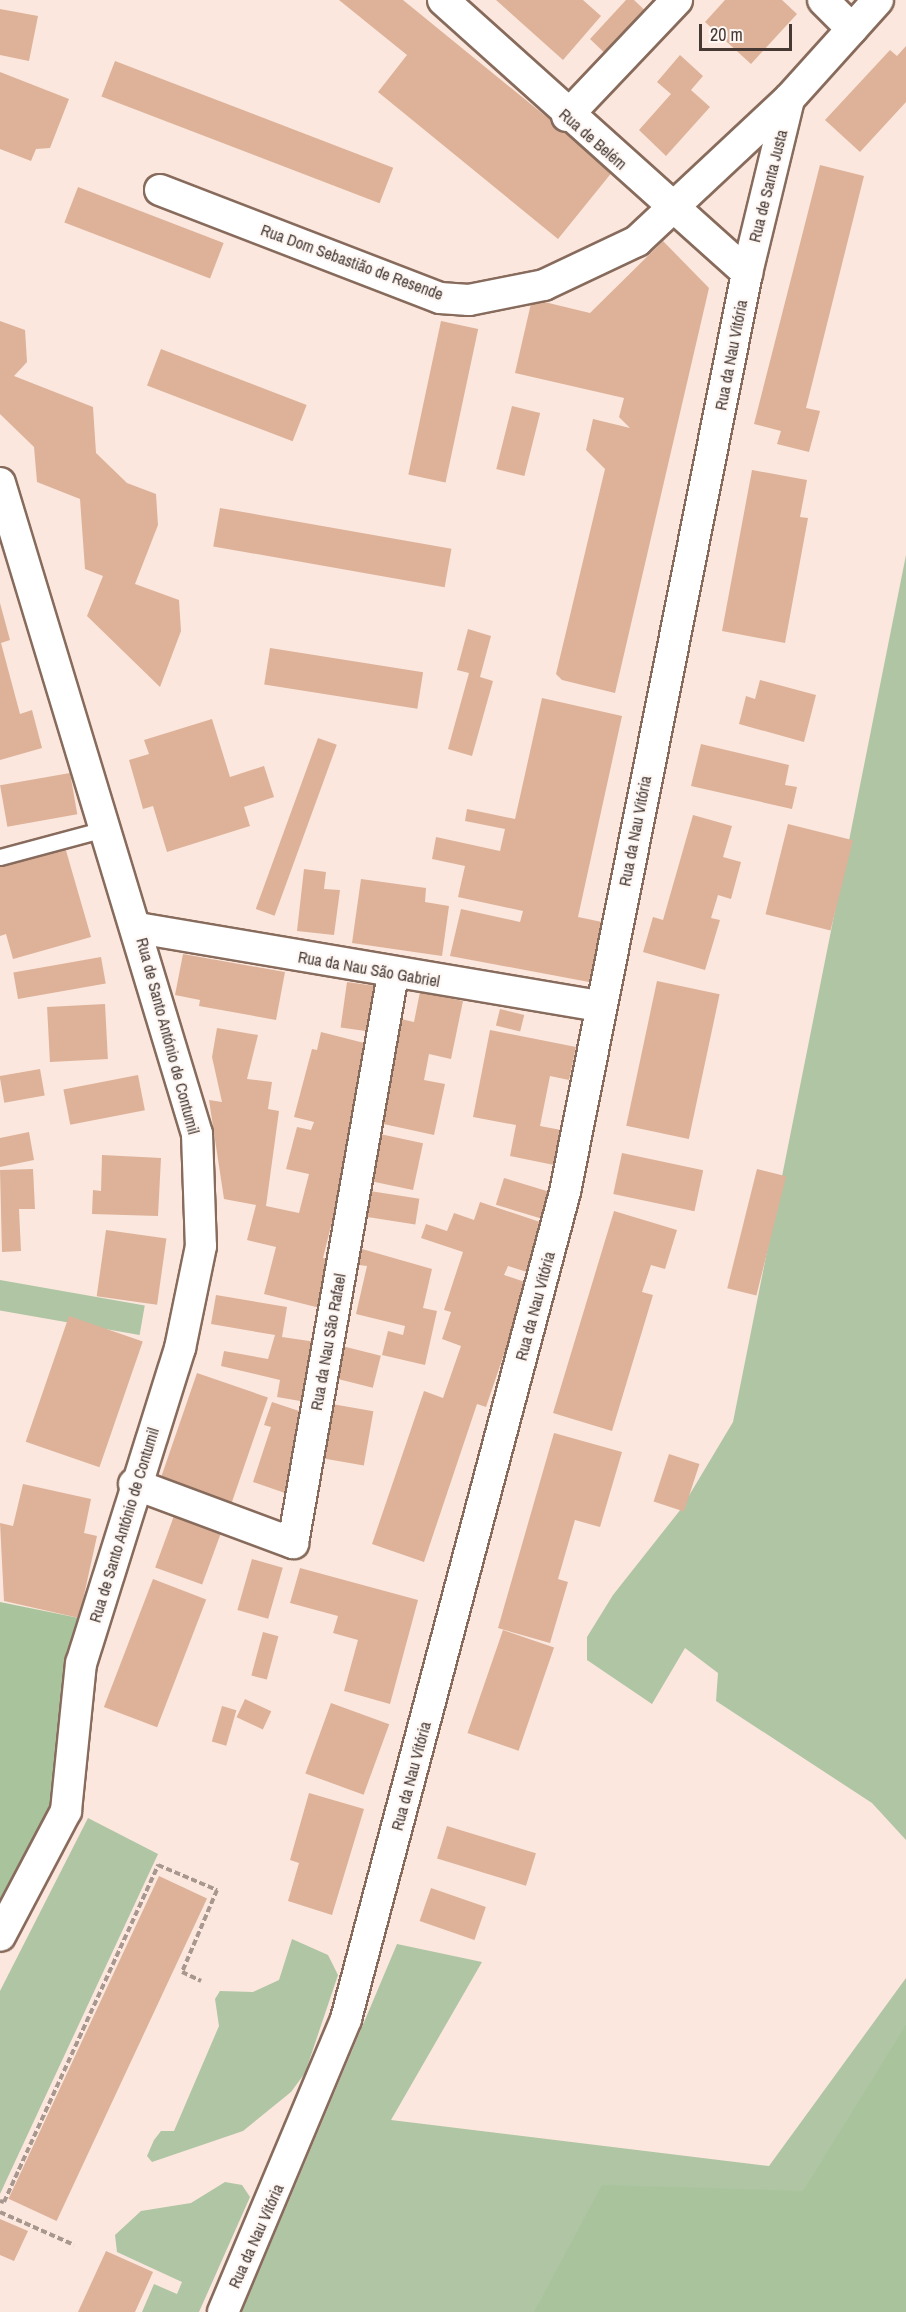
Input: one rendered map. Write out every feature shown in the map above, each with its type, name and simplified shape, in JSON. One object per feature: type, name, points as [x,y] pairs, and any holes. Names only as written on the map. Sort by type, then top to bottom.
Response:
[{"type":"street","name":"Rua de Belém","points":[[443,0],[670,209],[747,273]]},
{"type":"street","points":[[567,116],[677,0]]},
{"type":"street","points":[[823,0],[852,29]]},
{"type":"street","name":"Rua de Santa Justa","points":[[670,209],[789,99],[878,0]]},
{"type":"street","name":"Rua de Santa Justa","points":[[747,273],[789,99]]},
{"type":"street","name":"Rua Dom Sebastião de Resende","points":[[160,190],[440,298],[469,300],[544,285],[602,262],[636,241],[670,209]]},
{"type":"street","name":"Rua da Nau Vitória","points":[[223,2312],[346,2019],[565,1192],[600,1006],[747,273]]},
{"type":"street","name":"Rua de Santo António de Contumil","points":[[0,483],[108,828],[196,1134],[201,1246],[180,1348],[134,1484],[81,1663],[66,1811],[0,1936]]},
{"type":"street","name":"Rua da Nau São Gabriel","points":[[138,928],[393,974],[600,1006]]},
{"type":"street","name":"Rua da Nau São Rafael","points":[[134,1484],[293,1543],[393,974]]},
{"type":"lane","points":[[0,857],[108,828]]},
{"type":"path","points":[[0,2201],[4,2202],[158,1865],[217,1890],[182,1972],[201,1981]]},
{"type":"path","points":[[0,2212],[74,2245]]},
{"type":"green space","points":[[906,555],[906,1840],[872,1803],[716,1701],[718,1673],[685,1648],[652,1704],[587,1660],[587,1637],[613,1595],[681,1509],[733,1422]]},
{"type":"green space","points":[[0,1280],[145,1306],[140,1335],[0,1310]]},
{"type":"green space","points":[[0,1602],[79,1618],[63,1785],[0,1917]]},
{"type":"green space","points":[[88,1818],[158,1854],[0,2194],[0,1991]]},
{"type":"green space","points":[[292,1939],[328,1955],[338,1975],[305,2073],[291,2092],[243,2131],[152,2162],[147,2156],[154,2140],[161,2131],[174,2131],[219,2026],[215,1999],[220,1991],[253,1992],[279,1980]]},
{"type":"green space","points":[[397,1944],[482,1962],[391,2120],[769,2166],[906,1978],[906,2312],[242,2312]]},
{"type":"green space","points":[[906,2025],[906,2312],[534,2312],[602,2185],[803,2191]]},
{"type":"green space","points":[[225,2182],[242,2185],[250,2197],[199,2312],[142,2312],[154,2284],[177,2294],[182,2282],[117,2252],[115,2235],[141,2211],[191,2203]]},
{"type":"building","points":[[339,0],[403,0],[613,171],[558,239],[378,92],[407,55]]},
{"type":"building","points":[[496,0],[583,0],[601,16],[563,60]]},
{"type":"building","points":[[626,0],[634,0],[652,17],[612,60],[590,39]]},
{"type":"building","points":[[725,0],[782,0],[797,14],[751,64],[705,22]]},
{"type":"building","points":[[0,9],[38,16],[29,61],[0,55]]},
{"type":"building","points":[[906,46],[906,102],[860,152],[825,120],[890,50],[897,56]]},
{"type":"building","points":[[680,55],[703,76],[691,90],[710,107],[666,156],[639,130],[671,94],[657,82]]},
{"type":"building","points":[[115,61],[393,168],[380,203],[101,96]]},
{"type":"building","points":[[0,72],[69,99],[50,148],[36,149],[31,161],[0,149]]},
{"type":"building","points":[[820,165],[864,176],[806,408],[820,411],[809,452],[777,444],[781,431],[754,424]]},
{"type":"building","points":[[78,187],[224,243],[210,278],[64,222]]},
{"type":"building","points":[[663,241],[709,288],[615,693],[562,680],[556,674],[605,469],[586,450],[593,419],[630,428],[619,417],[624,398],[515,373],[532,299],[590,313]]},
{"type":"building","points":[[0,321],[25,330],[27,362],[14,376],[93,407],[96,453],[127,483],[156,494],[158,525],[135,584],[179,600],[181,631],[160,687],[87,616],[103,576],[85,569],[80,499],[37,482],[34,447],[0,414]]},
{"type":"building","points":[[441,321],[478,329],[446,482],[408,475]]},
{"type":"building","points":[[161,349],[307,405],[293,441],[147,385]]},
{"type":"building","points":[[512,406],[540,413],[524,476],[496,469]]},
{"type":"building","points":[[752,470],[807,480],[800,517],[808,518],[785,643],[722,631]]},
{"type":"building","points":[[220,508],[451,549],[445,587],[213,546]]},
{"type":"building","points":[[0,603],[10,640],[1,643],[20,714],[32,710],[42,748],[0,760]]},
{"type":"building","points":[[468,629],[491,636],[480,677],[493,681],[472,756],[448,749],[469,673],[457,670]]},
{"type":"building","points":[[270,648],[423,672],[417,709],[264,685]]},
{"type":"building","points":[[760,680],[816,695],[804,742],[739,724],[746,696],[755,699]]},
{"type":"building","points":[[542,698],[622,716],[578,917],[602,922],[589,982],[450,956],[461,909],[520,922],[523,911],[458,897],[465,866],[432,859],[436,837],[500,851],[505,829],[465,821],[467,809],[515,819]]},
{"type":"building","points":[[212,719],[230,777],[264,766],[274,797],[244,807],[250,826],[167,852],[153,806],[143,809],[129,760],[149,754],[144,740]]},
{"type":"building","points":[[318,738],[337,745],[275,916],[256,909]]},
{"type":"building","points":[[701,744],[789,765],[785,785],[797,787],[792,809],[691,786]]},
{"type":"building","points":[[70,773],[77,814],[7,827],[0,785]]},
{"type":"building","points":[[693,815],[732,826],[723,857],[741,862],[731,899],[718,895],[711,918],[720,920],[705,970],[643,952],[653,917],[663,920]]},
{"type":"building","points":[[788,824],[853,840],[831,930],[766,914]]},
{"type":"building","points":[[65,847],[91,937],[13,959],[6,934],[0,936],[0,866]]},
{"type":"building","points":[[304,869],[326,872],[324,889],[340,890],[334,935],[297,931]]},
{"type":"building","points":[[361,879],[426,888],[425,902],[449,906],[442,956],[352,943]]},
{"type":"building","points":[[183,954],[285,972],[276,1020],[199,1006],[200,1000],[175,995]]},
{"type":"building","points":[[101,957],[106,984],[18,999],[13,972]]},
{"type":"building","points":[[657,981],[720,994],[689,1139],[626,1126]]},
{"type":"building","points":[[347,982],[381,987],[374,1032],[341,1028]]},
{"type":"building","points":[[420,992],[463,1001],[451,1059],[429,1054],[424,1080],[445,1084],[434,1135],[379,1123],[401,1019],[414,1022]]},
{"type":"building","points":[[105,1004],[108,1059],[50,1062],[47,1007]]},
{"type":"building","points":[[500,1009],[524,1015],[520,1032],[496,1025]]},
{"type":"building","points":[[217,1028],[258,1035],[247,1079],[272,1082],[268,1109],[279,1111],[266,1206],[299,1213],[309,1174],[286,1169],[297,1127],[311,1130],[314,1122],[294,1117],[312,1049],[317,1050],[321,1032],[376,1046],[323,1258],[336,1262],[324,1309],[264,1294],[276,1247],[247,1240],[256,1205],[224,1199],[209,1100],[222,1102],[212,1057]]},
{"type":"building","points":[[490,1030],[576,1047],[569,1080],[550,1076],[540,1126],[561,1130],[554,1165],[510,1156],[516,1125],[473,1117]]},
{"type":"building","points":[[40,1069],[45,1096],[4,1103],[0,1076]]},
{"type":"building","points":[[138,1075],[145,1110],[70,1125],[63,1090]]},
{"type":"building","points":[[29,1132],[34,1160],[0,1167],[0,1138]]},
{"type":"building","points":[[380,1134],[423,1143],[413,1190],[370,1181]]},
{"type":"building","points":[[622,1153],[703,1170],[694,1211],[613,1194]]},
{"type":"building","points":[[102,1155],[161,1158],[158,1216],[92,1214],[93,1190],[101,1191]]},
{"type":"building","points":[[33,1169],[35,1209],[19,1209],[21,1251],[2,1252],[0,1170]]},
{"type":"building","points":[[757,1169],[786,1176],[756,1296],[727,1288]]},
{"type":"building","points":[[504,1178],[551,1192],[543,1219],[496,1205]]},
{"type":"building","points":[[370,1191],[419,1199],[415,1225],[366,1217]]},
{"type":"building","points":[[480,1202],[543,1223],[527,1272],[508,1266],[504,1275],[528,1283],[486,1407],[477,1404],[424,1562],[372,1544],[424,1391],[443,1398],[461,1346],[442,1339],[451,1312],[444,1310],[463,1252],[421,1238],[426,1224],[447,1231],[454,1213],[474,1220]]},
{"type":"building","points":[[614,1211],[677,1230],[665,1269],[651,1265],[642,1292],[653,1295],[612,1431],[553,1413]]},
{"type":"building","points":[[106,1230],[166,1238],[157,1305],[97,1296]]},
{"type":"building","points":[[362,1249],[432,1269],[423,1308],[437,1311],[425,1365],[382,1355],[388,1331],[403,1335],[405,1326],[356,1314],[367,1266],[359,1265]]},
{"type":"building","points":[[216,1295],[287,1307],[282,1337],[316,1342],[306,1402],[277,1397],[280,1380],[221,1366],[224,1351],[268,1359],[275,1335],[211,1324]]},
{"type":"building","points":[[69,1316],[143,1341],[99,1467],[26,1442]]},
{"type":"building","points":[[342,1346],[381,1356],[373,1388],[334,1378]]},
{"type":"building","points":[[197,1373],[268,1397],[230,1506],[160,1482]]},
{"type":"building","points":[[272,1402],[311,1415],[285,1493],[253,1482],[271,1427],[264,1425]]},
{"type":"building","points":[[332,1404],[373,1411],[364,1465],[322,1458]]},
{"type":"building","points":[[554,1433],[622,1452],[600,1527],[575,1520],[558,1579],[568,1582],[550,1643],[498,1628]]},
{"type":"building","points":[[669,1454],[699,1464],[684,1511],[654,1502]]},
{"type":"building","points":[[23,1484],[91,1499],[84,1533],[97,1536],[79,1618],[4,1601],[0,1523],[13,1526]]},
{"type":"building","points":[[175,1513],[222,1530],[202,1585],[155,1568]]},
{"type":"building","points":[[252,1559],[283,1568],[268,1619],[237,1610]]},
{"type":"building","points":[[300,1568],[418,1600],[390,1704],[344,1691],[358,1640],[333,1633],[338,1616],[290,1603]]},
{"type":"building","points":[[153,1579],[206,1599],[157,1727],[104,1707]]},
{"type":"building","points":[[503,1630],[554,1648],[519,1751],[468,1733]]},
{"type":"building","points":[[263,1632],[278,1636],[267,1680],[251,1675]]},
{"type":"building","points":[[245,1699],[271,1711],[263,1729],[237,1717]]},
{"type":"building","points":[[331,1703],[389,1724],[364,1795],[305,1773]]},
{"type":"building","points":[[222,1706],[236,1710],[226,1746],[212,1742]]},
{"type":"building","points":[[309,1793],[364,1809],[332,1915],[288,1901],[299,1863],[290,1860]]},
{"type":"building","points":[[447,1826],[536,1853],[526,1886],[437,1859]]},
{"type":"building","points":[[159,1876],[207,1898],[57,2221],[9,2199]]},
{"type":"building","points":[[431,1888],[486,1907],[474,1940],[420,1921]]},
{"type":"building","points":[[0,2219],[28,2231],[14,2261],[0,2255]]},
{"type":"building","points":[[106,2251],[153,2272],[135,2312],[78,2312]]}]
